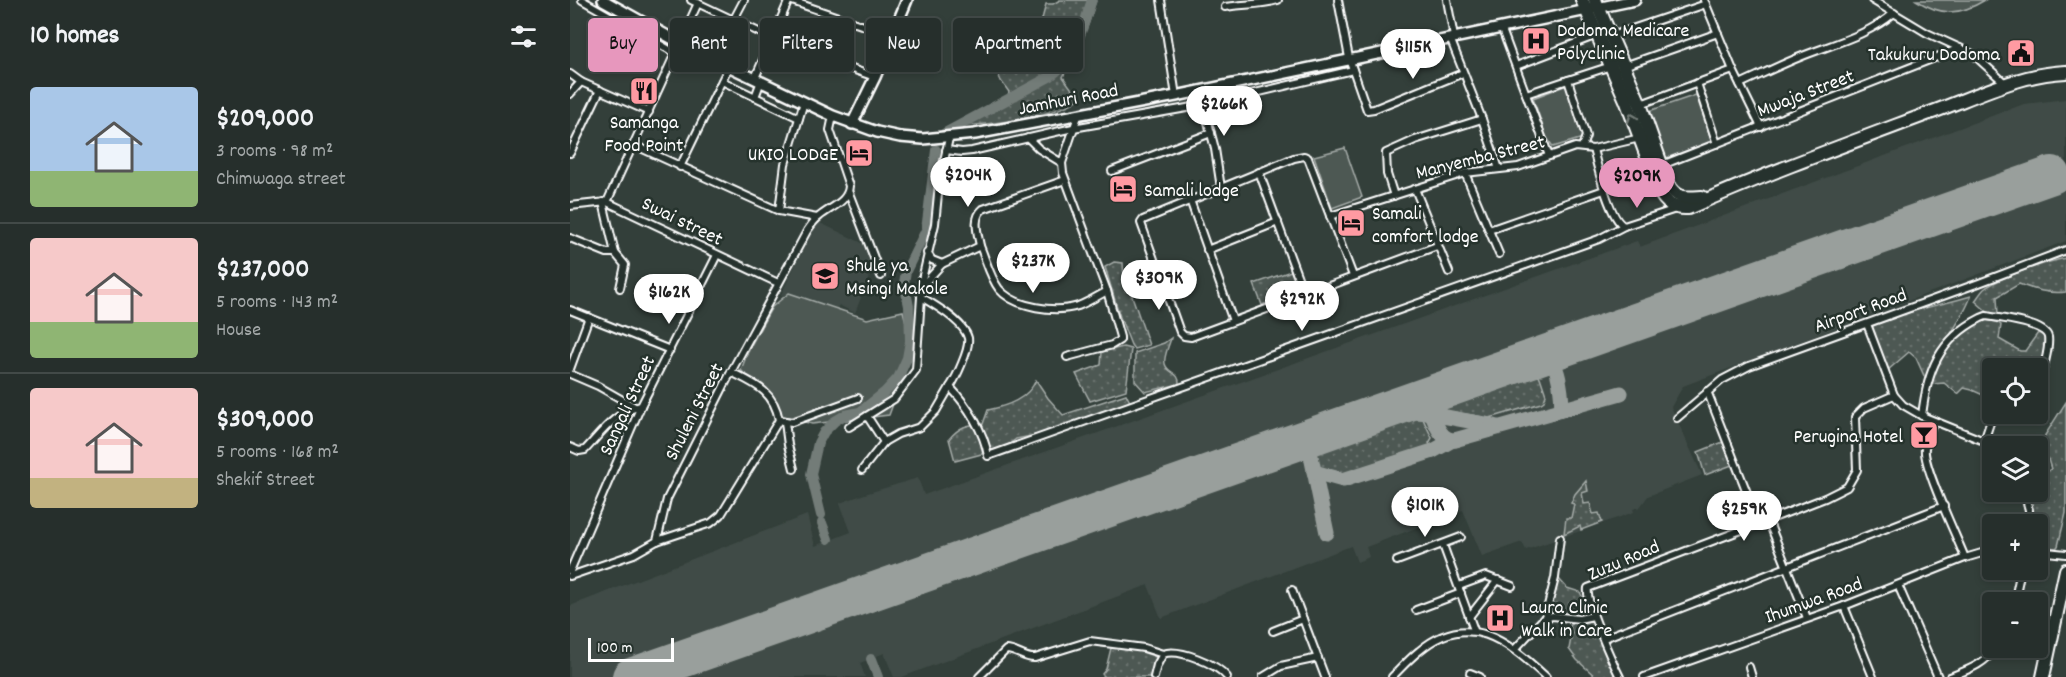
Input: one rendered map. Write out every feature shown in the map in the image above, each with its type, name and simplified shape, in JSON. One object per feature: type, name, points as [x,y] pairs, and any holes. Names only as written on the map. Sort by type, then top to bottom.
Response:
[{"type":"highway","points":[[1590,4],[1597,35],[1640,104],[1672,190],[1680,198],[1685,199],[1700,196],[1713,197]]},
{"type":"highway","points":[[1590,4],[1611,36],[1617,66],[1640,138],[1663,198],[1666,203],[1680,208],[1688,208],[1814,156],[2006,84],[2049,73],[2066,72]]},
{"type":"highway","points":[[2043,677],[2062,604],[2066,570]]},
{"type":"main road","name":"Jamhuri Road","points":[[603,0],[623,18]]},
{"type":"main road","points":[[900,18],[907,0]]},
{"type":"main road","name":"Jamhuri Road","points":[[741,72],[833,116],[877,132],[900,137],[949,138],[1200,91],[1452,38],[1590,4],[1635,0]]},
{"type":"main road","points":[[852,124],[877,72]]},
{"type":"street","points":[[582,0],[620,18]]},
{"type":"street","points":[[596,8],[603,0]]},
{"type":"street","points":[[735,18],[744,0]]},
{"type":"street","points":[[782,18],[789,0],[866,27]]},
{"type":"street","points":[[1161,0],[1176,96]]},
{"type":"street","points":[[1225,6],[1248,3],[1258,5],[1278,0]]},
{"type":"street","points":[[1338,0],[1349,58],[1367,110],[1464,73]]},
{"type":"street","points":[[1447,0],[1452,38],[1499,170]]},
{"type":"street","points":[[1872,0],[1927,33],[1977,57],[2006,84]]},
{"type":"street","points":[[689,18],[695,2],[732,18]]},
{"type":"street","points":[[1611,36],[1705,2],[1733,70],[1761,127]]},
{"type":"street","points":[[1740,84],[1865,32],[1880,25],[1894,14]]},
{"type":"street","points":[[1501,27],[1549,156]]},
{"type":"street","points":[[1526,94],[1718,33]]},
{"type":"street","points":[[1516,66],[1597,35]]},
{"type":"street","name":"Mwaja Street","points":[[1662,165],[1960,48]]},
{"type":"street","points":[[620,288],[626,267],[615,253],[605,202],[634,146],[670,64]]},
{"type":"street","points":[[854,70],[875,77]]},
{"type":"street","points":[[946,150],[972,151],[1073,128],[1204,105],[1353,70]]},
{"type":"street","points":[[1640,104],[1733,70]]},
{"type":"street","points":[[680,166],[726,72]]},
{"type":"street","points":[[755,97],[761,72]]},
{"type":"street","points":[[570,74],[580,82],[649,112]]},
{"type":"street","points":[[1568,80],[1586,136],[1582,147]]},
{"type":"street","points":[[722,81],[799,118]]},
{"type":"street","points":[[570,94],[580,82]]},
{"type":"street","points":[[1697,83],[1718,144]]},
{"type":"street","points":[[570,153],[600,90]]},
{"type":"street","points":[[1200,91],[1211,133],[1221,188]]},
{"type":"street","points":[[779,211],[785,164],[804,102]]},
{"type":"street","points":[[1067,357],[1112,345],[1119,340],[1107,291],[1065,180],[1062,163],[1079,113]]},
{"type":"street","points":[[833,116],[830,130],[849,186],[849,193],[882,276]]},
{"type":"street","points":[[1394,196],[1387,174],[1386,153],[1415,140],[1482,119]]},
{"type":"street","points":[[1112,171],[1211,133]]},
{"type":"street","points":[[849,427],[894,399],[916,370],[920,288],[935,224],[939,184],[949,138]]},
{"type":"street","points":[[1028,138],[1039,149],[1062,163]]},
{"type":"street","name":"Manyemba Street","points":[[1330,216],[1465,173],[1518,167],[1575,147],[1593,149],[1640,138]]},
{"type":"street","points":[[634,146],[779,211],[817,218]]},
{"type":"street","points":[[1593,149],[1604,190],[1615,218],[1619,224],[1624,226]]},
{"type":"street","points":[[1353,276],[1308,158],[1304,156],[1190,200],[1143,220],[1141,223],[1180,332],[1184,336],[1191,337],[1437,246]]},
{"type":"street","points":[[1259,172],[1304,294]]},
{"type":"street","points":[[1465,173],[1499,254]]},
{"type":"street","points":[[1065,180],[983,209],[977,217],[980,246],[1000,290],[1024,304],[1040,309],[1070,308],[1107,291]]},
{"type":"street","points":[[1415,189],[1449,272]]},
{"type":"street","points":[[1489,230],[1604,190]]},
{"type":"street","name":"Shuleni Street","points":[[657,541],[667,499],[778,283],[807,231],[817,218],[845,199],[849,193]]},
{"type":"street","points":[[1190,200],[1233,321]]},
{"type":"street","points":[[570,206],[605,202]]},
{"type":"street","name":"Swai street","points":[[605,202],[778,283]]},
{"type":"street","points":[[950,387],[960,397],[975,421],[986,444],[988,456],[1599,239],[1624,226],[1680,208]]},
{"type":"street","points":[[1207,250],[1278,222]]},
{"type":"street","points":[[570,238],[607,253],[615,253]]},
{"type":"street","points":[[920,288],[942,264],[980,246]]},
{"type":"street","name":"Airport Road","points":[[1677,418],[1722,380],[1749,366],[2066,250]]},
{"type":"street","points":[[927,253],[932,260],[942,264]]},
{"type":"street","name":"Sangali Street","points":[[570,574],[638,406],[670,350],[717,255]]},
{"type":"street","points":[[862,470],[884,442],[898,434],[920,427],[936,411],[950,387],[965,352],[968,338],[965,332],[955,320],[921,297]]},
{"type":"street","points":[[570,310],[670,350]]},
{"type":"street","points":[[1922,416],[1933,365],[1950,338],[1981,318],[1986,316],[2034,326],[2048,338],[2045,358]]},
{"type":"street","points":[[570,369],[589,317]]},
{"type":"street","points":[[1867,324],[1894,395],[1903,405],[1922,416],[1982,440]]},
{"type":"street","points":[[731,372],[753,383],[772,398],[782,421],[794,469]]},
{"type":"street","points":[[570,374],[638,406]]},
{"type":"street","points":[[1707,391],[1759,524]]},
{"type":"street","name":"Zuzu Road","points":[[1620,677],[1593,616],[1587,593],[1588,588],[1759,524],[1847,487],[1857,470],[1855,417],[1864,408],[1894,395]]},
{"type":"street","points":[[782,421],[792,422],[858,398]]},
{"type":"street","points":[[570,447],[579,451],[585,450],[608,424],[627,409],[638,406]]},
{"type":"street","points":[[867,416],[884,442]]},
{"type":"street","points":[[570,574],[634,554],[657,541],[711,523],[721,515],[782,421]]},
{"type":"street","points":[[1934,421],[1924,448],[1925,457],[1933,483],[1965,558]]},
{"type":"street","points":[[1604,638],[1944,506]]},
{"type":"street","points":[[1768,520],[1807,618]]},
{"type":"street","points":[[1397,561],[1461,537]]},
{"type":"street","points":[[1515,649],[1545,617],[1555,578],[1560,538]]},
{"type":"street","points":[[1443,544],[1474,630]]},
{"type":"street","points":[[2048,552],[2066,554]]},
{"type":"street","name":"Ihumwa Road","points":[[1644,677],[1844,606],[1982,553]]},
{"type":"street","points":[[1416,610],[1486,576],[1512,586]]},
{"type":"street","points":[[1469,617],[1498,580]]},
{"type":"street","points":[[1898,585],[1938,677]]},
{"type":"street","points":[[1292,590],[1325,677]]},
{"type":"street","points":[[1844,606],[1873,677]]},
{"type":"street","points":[[1545,617],[1579,619],[1593,616]]},
{"type":"street","points":[[1273,631],[1303,619]]},
{"type":"street","points":[[1392,677],[1429,643],[1455,632],[1474,630],[1497,638],[1515,649],[1546,677]]},
{"type":"street","points":[[979,677],[1006,650],[1035,658],[1074,645],[1097,641],[1144,648],[1163,654],[1176,652],[1208,663],[1222,670],[1227,677]]},
{"type":"street","points":[[1154,677],[1163,654]]},
{"type":"street","points":[[1263,677],[1281,666],[1318,658]]},
{"type":"street","points":[[1950,677],[1975,667],[1989,658]]},
{"type":"street","points":[[1749,667],[1752,677]]},
{"type":"street","points":[[1470,672],[1480,677]]},
{"type":"shaded area","points":[[1060,0],[1096,0],[1083,35],[1083,18],[1042,18],[1046,4],[1053,4]]},
{"type":"shaded area","points":[[1916,0],[1985,0],[1967,9],[1950,12],[1934,9]]},
{"type":"shaded area","points":[[997,72],[1065,72],[1063,77],[1079,99],[1067,106],[1036,116],[951,127],[1007,98],[1009,92]]},
{"type":"shaded area","points":[[1567,85],[1582,124],[1583,138],[1553,147],[1546,136],[1533,98]]},
{"type":"shaded area","points":[[1696,95],[1712,142],[1666,158],[1649,111]]},
{"type":"shaded area","points":[[2066,99],[2066,241],[1683,386],[1671,407],[1702,475],[1648,496],[1640,507],[1633,509],[1634,512],[1526,550],[1522,542],[1482,556],[1463,510],[1366,547],[1369,557],[1357,562],[1351,546],[1161,618],[1148,585],[902,677],[894,677],[884,653],[860,663],[865,677],[570,677],[570,606],[807,515],[815,546],[851,532],[840,503],[865,494],[918,478],[924,495],[1637,241],[1640,247],[2024,104]]},
{"type":"shaded area","points":[[1345,148],[1362,197],[1332,208],[1314,156]]},
{"type":"shaded area","points":[[816,221],[879,251],[855,313],[839,305],[837,308],[781,295]]},
{"type":"shaded area","points":[[2066,258],[2066,292],[2042,291],[2019,284],[1997,297],[1998,315],[1990,314],[1975,301],[1991,284],[2035,266]]},
{"type":"shaded area","points":[[1114,262],[1123,263],[1124,279],[1149,345],[1134,349],[1131,345],[1105,267]]},
{"type":"shaded area","points":[[1291,271],[1299,290],[1262,305],[1254,284]]},
{"type":"shaded area","points":[[789,293],[867,319],[903,311],[913,350],[889,415],[812,424],[781,415],[741,370],[749,349],[772,307]]},
{"type":"shaded area","points":[[1971,296],[1967,307],[1935,358],[1926,380],[1916,358],[1909,352],[1888,370],[1872,326]]},
{"type":"shaded area","points":[[1984,320],[1997,322],[2001,325],[1999,339],[2020,351],[2025,351],[2038,333],[2046,337],[2042,358],[1982,358],[1982,394],[1964,388],[1958,394],[1944,383],[1932,384],[1933,373],[1942,353],[1966,331]]},
{"type":"shaded area","points":[[1171,338],[1165,355],[1165,364],[1178,377],[1179,384],[1145,392],[1135,381],[1135,353],[1164,343]]},
{"type":"shaded area","points":[[1123,347],[1131,349],[1126,390],[1090,401],[1076,374],[1101,365],[1102,352]]},
{"type":"shaded area","points":[[1533,373],[1540,377],[1546,395],[1541,403],[1490,418],[1445,409],[1446,403]]},
{"type":"shaded area","points":[[1036,380],[1063,415],[1126,394],[1130,402],[1042,434],[1016,439],[1004,448],[955,461],[949,439],[953,435],[964,427],[983,424],[988,410],[1009,404],[1022,397]]},
{"type":"shaded area","points":[[2066,402],[2066,513],[2056,548],[2048,547],[2048,514],[2031,514],[2030,502],[2048,502],[2048,471],[2051,469],[2048,459],[2048,436],[2045,436]]},
{"type":"shaded area","points":[[1403,418],[1423,419],[1432,438],[1429,443],[1431,447],[1339,475],[1318,468],[1315,456],[1319,448]]},
{"type":"shaded area","points":[[1723,442],[1732,465],[1705,475],[1698,452]]},
{"type":"shaded area","points":[[1586,481],[1588,491],[1582,493],[1584,504],[1590,503],[1593,514],[1599,513],[1602,522],[1581,530],[1580,526],[1564,534],[1566,518],[1571,518],[1574,504],[1571,503]]},
{"type":"shaded area","points":[[1559,579],[1567,588],[1580,592],[1587,607],[1585,613],[1568,614],[1552,607],[1555,582]]},
{"type":"shaded area","points":[[1590,619],[1617,677],[1596,677],[1577,660],[1569,649],[1572,633],[1570,626],[1575,620]]},
{"type":"shaded area","points":[[1111,648],[1136,650],[1157,657],[1150,677],[1105,677],[1102,674],[1106,669]]},
{"type":"waterway","points":[[945,133],[1051,76],[1060,68],[1078,42],[1092,0]]},
{"type":"waterway","points":[[821,515],[811,474],[818,443],[824,432],[835,421],[845,415],[860,412],[885,392],[898,378],[907,358],[910,341],[909,306],[904,283],[906,271],[926,230],[936,150]]},
{"type":"waterway","points":[[822,523],[828,539]]},
{"type":"waterway","points":[[871,659],[878,677]]},
{"type":"taxiway","points":[[1554,365],[1555,356],[1560,349]]},
{"type":"taxiway","points":[[1540,356],[1549,358],[1558,375],[1561,410]]},
{"type":"taxiway","points":[[1314,472],[1343,480],[1433,451],[1451,441],[1621,393]]},
{"type":"taxiway","points":[[1417,399],[1427,404],[1441,433],[1450,440],[1456,440]]},
{"type":"taxiway","points":[[1389,409],[1404,409],[1495,426]]},
{"type":"taxiway","points":[[1307,437],[1327,533]]},
{"type":"runway","points":[[631,677],[2052,175]]},
{"type":"place","name":"Dodoma Medicare Polyclinic","points":[[1536,41]]},
{"type":"place","name":"Takukuru Dodoma","points":[[2021,53]]},
{"type":"place","name":"Samanga Food Point","points":[[644,91]]},
{"type":"place","name":"UKIO LODGE","points":[[859,153]]},
{"type":"place","name":"Samali lodge","points":[[1123,189]]},
{"type":"place","name":"Samali comfort lodge","points":[[1351,223]]},
{"type":"place","name":"Shule ya Msingi Makole","points":[[825,276]]},
{"type":"place","name":"Perugina Hotel","points":[[1924,435]]},
{"type":"place","name":"Laura Clinic Walk in Care","points":[[1500,618]]}]
